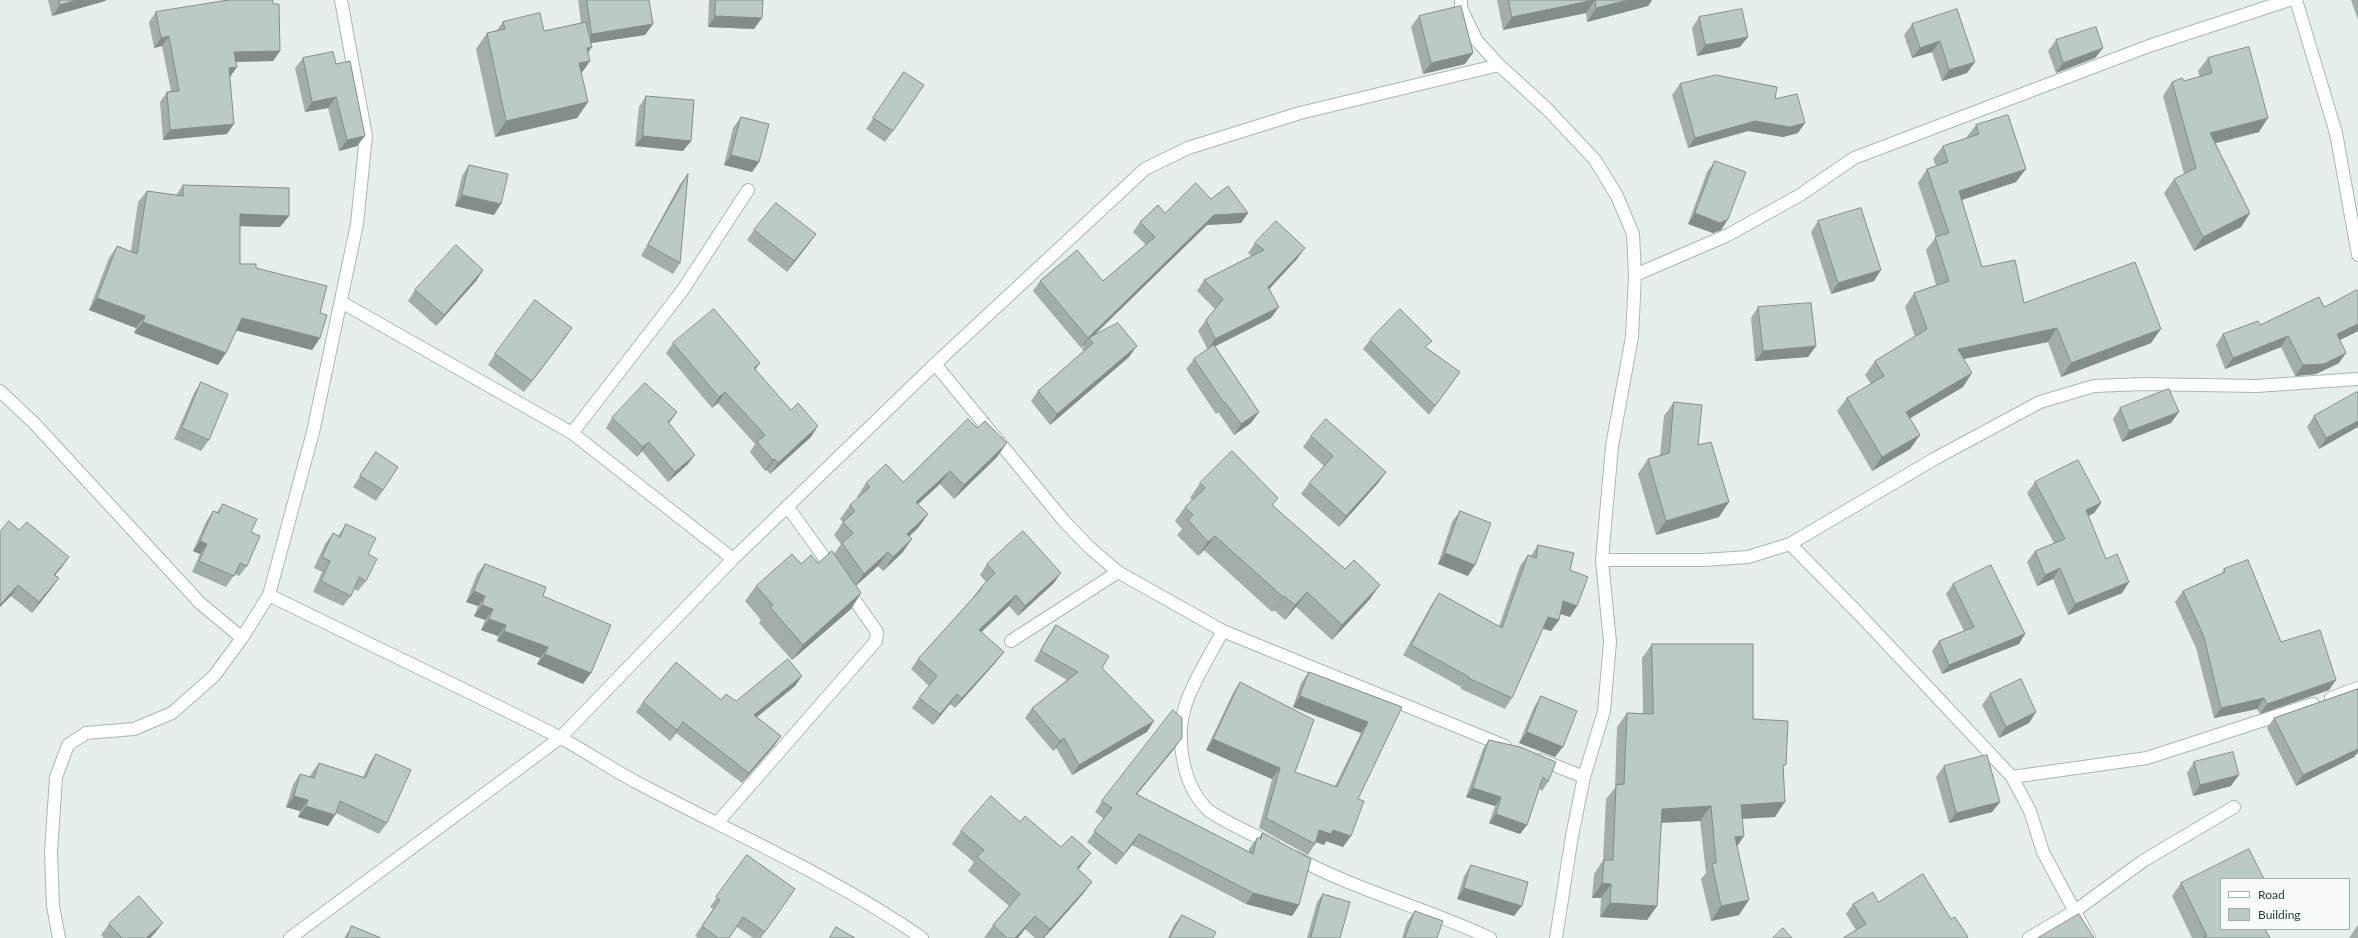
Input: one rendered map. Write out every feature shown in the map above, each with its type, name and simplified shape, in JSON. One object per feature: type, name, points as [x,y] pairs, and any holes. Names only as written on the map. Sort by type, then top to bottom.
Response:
[{"type":"street","points":[[59,938],[53,906],[51,852],[56,777],[68,745],[86,733],[134,729],[172,713],[214,676],[242,638],[269,595],[313,432],[357,224],[366,136],[341,0]]},
{"type":"street","points":[[1461,0],[1462,8],[1477,40],[1498,65],[1547,109],[1595,160],[1617,196],[1633,234],[1635,275],[1632,337],[1612,446],[1602,560],[1610,642],[1604,711],[1584,777],[1572,836],[1556,938]]},
{"type":"street","points":[[1635,275],[1734,231],[1800,195],[1854,158],[2150,46],[2289,0]]},
{"type":"street","points":[[2296,0],[2336,133],[2358,255]]},
{"type":"street","points":[[290,938],[560,738],[733,559],[787,506],[935,364],[1145,169],[1188,148],[1300,113],[1498,65]]},
{"type":"street","points":[[572,433],[682,291],[748,190]]},
{"type":"street","points":[[341,302],[572,433],[733,559]]},
{"type":"street","points":[[935,364],[1064,521],[1089,547],[1118,572],[1223,631],[1513,749]]},
{"type":"street","points":[[1602,560],[1703,560],[1748,557],[1790,544],[1936,458],[2040,402],[2094,386],[2143,384],[2256,386],[2358,379]]},
{"type":"street","points":[[0,391],[34,423],[200,603],[242,638]]},
{"type":"street","points":[[718,822],[876,642],[878,636],[878,632],[787,506]]},
{"type":"street","points":[[1790,544],[1859,614],[2012,777],[2030,811],[2043,852],[2089,938]]},
{"type":"street","points":[[1011,642],[1118,572]]},
{"type":"street","points":[[269,595],[560,738],[636,782],[718,822],[891,916],[922,938]]},
{"type":"street","points":[[1223,631],[1187,699],[1181,735],[1183,762],[1192,789],[1208,809],[1319,870],[1465,926],[1490,938]]},
{"type":"street","points":[[2012,777],[2147,758],[2267,720],[2358,688]]},
{"type":"street","points":[[1528,755],[1584,777]]},
{"type":"street","points":[[2029,938],[2075,910],[2142,861],[2234,807]]},
{"type":"building","points":[[59,0],[77,0],[60,5]]},
{"type":"building","points":[[229,0],[273,0],[273,4],[279,4],[280,51],[234,52],[237,67],[229,68],[234,124],[170,130],[167,92],[179,91],[169,36],[161,38],[156,12]]},
{"type":"building","points":[[587,0],[649,0],[653,24],[592,34]]},
{"type":"building","points":[[716,0],[763,0],[762,18],[715,16]]},
{"type":"building","points":[[1509,0],[1594,0],[1512,17]]},
{"type":"building","points":[[1596,0],[1629,0],[1596,8]]},
{"type":"building","points":[[1461,6],[1473,53],[1431,63],[1419,16]]},
{"type":"building","points":[[1742,9],[1748,37],[1705,45],[1699,17]]},
{"type":"building","points":[[1957,9],[1975,62],[1949,70],[1940,41],[1920,48],[1912,24]]},
{"type":"building","points":[[540,13],[544,31],[586,22],[592,47],[587,48],[590,61],[579,63],[588,102],[506,121],[487,33],[505,29],[503,22]]},
{"type":"building","points":[[2096,27],[2103,48],[2063,63],[2056,40]]},
{"type":"building","points":[[2249,47],[2268,118],[2210,133],[2250,213],[2203,237],[2174,179],[2196,168],[2172,82],[2182,78],[2184,81],[2212,73],[2208,58]]},
{"type":"building","points":[[333,52],[336,64],[350,61],[365,136],[347,140],[336,97],[312,102],[303,58]]},
{"type":"building","points":[[904,72],[924,85],[893,131],[873,118]]},
{"type":"building","points":[[1716,75],[1777,87],[1775,99],[1797,94],[1805,123],[1790,127],[1755,121],[1695,138],[1680,84]]},
{"type":"building","points":[[646,96],[694,100],[691,141],[643,136]]},
{"type":"building","points":[[2008,115],[2026,169],[1959,191],[1982,267],[2015,260],[2024,303],[2135,262],[2161,329],[2071,363],[2057,328],[1958,349],[1972,373],[1906,412],[1920,435],[1882,457],[1847,398],[1884,376],[1875,361],[1927,329],[1914,293],[1949,281],[1935,237],[1949,233],[1927,169],[1948,162],[1943,146],[1979,134],[1976,125]]},
{"type":"building","points":[[741,117],[769,124],[759,162],[731,155]]},
{"type":"building","points":[[1715,161],[1746,172],[1728,219],[1720,223],[1695,213]]},
{"type":"building","points":[[469,165],[508,174],[501,204],[462,195]]},
{"type":"building","points":[[688,174],[680,263],[648,245]]},
{"type":"building","points":[[1196,183],[1211,199],[1228,186],[1248,213],[1214,215],[1088,338],[1040,281],[1077,250],[1103,281],[1155,237],[1140,222],[1158,205],[1165,213]]},
{"type":"building","points":[[183,185],[289,188],[289,216],[240,214],[240,264],[256,264],[256,268],[327,286],[320,313],[327,315],[320,338],[242,318],[226,353],[143,322],[145,316],[97,298],[117,246],[137,254],[147,191],[183,196]]},
{"type":"building","points":[[776,203],[816,234],[794,261],[754,230]]},
{"type":"building","points":[[1861,208],[1881,270],[1838,283],[1818,221]]},
{"type":"building","points":[[1276,221],[1305,248],[1268,287],[1279,307],[1215,339],[1206,320],[1223,299],[1204,280],[1264,250],[1255,243]]},
{"type":"building","points":[[456,245],[483,270],[444,315],[415,290]]},
{"type":"building","points":[[2357,290],[2358,324],[2337,334],[2346,353],[2324,364],[2303,365],[2288,336],[2233,358],[2223,334],[2258,321],[2260,325],[2319,297],[2324,307]]},
{"type":"building","points":[[535,300],[572,328],[532,381],[495,354]]},
{"type":"building","points":[[1811,303],[1816,346],[1763,351],[1758,307]]},
{"type":"building","points":[[714,309],[760,363],[754,368],[791,410],[798,403],[818,426],[778,463],[775,459],[773,460],[757,442],[765,435],[725,392],[719,397],[673,343]]},
{"type":"building","points":[[1400,309],[1432,341],[1425,347],[1460,372],[1435,406],[1370,340]]},
{"type":"building","points":[[1118,323],[1137,346],[1057,414],[1038,391],[1093,343],[1089,338]]},
{"type":"building","points":[[1214,345],[1259,412],[1241,424],[1225,402],[1224,403],[1194,359]]},
{"type":"building","points":[[201,382],[228,394],[209,440],[182,428]]},
{"type":"building","points":[[645,383],[677,412],[668,422],[695,455],[675,472],[649,442],[643,447],[612,418]]},
{"type":"building","points":[[2169,389],[2179,412],[2129,431],[2120,408]]},
{"type":"building","points":[[2357,392],[2358,421],[2326,438],[2314,416]]},
{"type":"building","points":[[1674,402],[1702,405],[1698,445],[1711,442],[1729,502],[1666,521],[1648,459],[1669,453]]},
{"type":"building","points":[[968,419],[977,428],[985,421],[1007,443],[964,485],[950,471],[916,502],[928,514],[907,534],[912,539],[893,557],[888,552],[864,574],[842,543],[853,533],[843,522],[855,511],[850,505],[870,487],[866,483],[886,464],[903,482]]},
{"type":"building","points":[[1326,419],[1386,472],[1346,516],[1309,483],[1333,456],[1311,436]]},
{"type":"building","points":[[1232,451],[1278,498],[1272,505],[1345,569],[1354,560],[1380,585],[1342,625],[1307,592],[1295,605],[1284,596],[1283,597],[1215,536],[1208,542],[1188,520],[1193,515],[1185,507],[1205,488],[1200,483]]},
{"type":"building","points":[[376,452],[398,467],[383,490],[360,476]]},
{"type":"building","points":[[2078,460],[2101,503],[2086,510],[2106,559],[2117,554],[2129,582],[2075,604],[2060,568],[2045,575],[2035,551],[2065,539],[2035,482]]},
{"type":"building","points":[[223,504],[257,519],[251,532],[260,536],[247,566],[240,563],[234,576],[199,561],[207,544],[200,541],[213,511],[218,513]]},
{"type":"building","points":[[1460,511],[1491,523],[1475,565],[1445,553]]},
{"type":"building","points":[[9,521],[19,530],[27,522],[69,557],[54,575],[59,578],[39,602],[18,585],[0,605],[0,532]]},
{"type":"building","points":[[346,524],[376,538],[368,554],[377,559],[366,581],[359,577],[351,596],[321,581],[330,561],[322,557],[333,533],[340,537]]},
{"type":"building","points":[[1023,531],[1061,573],[1025,606],[1016,595],[979,630],[1004,652],[962,698],[957,694],[940,714],[919,698],[937,676],[918,659],[995,573],[987,564]]},
{"type":"building","points":[[1538,545],[1574,553],[1570,570],[1588,577],[1577,606],[1563,601],[1559,620],[1548,617],[1512,698],[1468,678],[1469,677],[1411,645],[1439,593],[1502,628],[1528,555],[1536,558]]},
{"type":"building","points":[[832,551],[861,593],[803,645],[770,607],[773,605],[756,586],[792,554],[801,564],[811,555],[818,563]]},
{"type":"building","points":[[2248,560],[2281,642],[2320,630],[2336,680],[2267,704],[2264,698],[2221,708],[2204,637],[2183,591],[2225,572],[2224,569]]},
{"type":"building","points":[[485,564],[546,587],[543,596],[611,625],[591,673],[545,654],[548,647],[504,631],[506,625],[489,619],[493,609],[482,605],[485,596],[474,591]]},
{"type":"building","points":[[1991,565],[2025,634],[1949,665],[1939,641],[1974,627],[1953,584]]},
{"type":"building","points":[[1056,625],[1109,656],[1102,668],[1154,721],[1079,765],[1064,738],[1060,741],[1032,708],[1078,672],[1041,651]]},
{"type":"building","points":[[1652,644],[1753,644],[1753,719],[1788,721],[1786,765],[1783,765],[1785,802],[1741,805],[1744,836],[1735,837],[1749,900],[1721,906],[1712,864],[1716,863],[1711,806],[1662,809],[1657,906],[1610,903],[1611,884],[1602,883],[1604,860],[1613,860],[1616,785],[1624,784],[1627,713],[1653,714]]},
{"type":"building","points":[[788,659],[802,676],[754,715],[781,736],[749,773],[683,722],[677,730],[643,702],[676,662],[721,700],[726,694],[736,701]]},
{"type":"building","points":[[1309,672],[1402,707],[1358,799],[1364,801],[1351,836],[1333,830],[1331,834],[1319,830],[1315,844],[1266,818],[1280,768],[1213,739],[1240,682],[1314,720],[1295,772],[1337,787],[1368,722],[1300,696]]},
{"type":"building","points":[[2021,679],[2036,712],[2006,727],[1990,694]]},
{"type":"building","points":[[2358,689],[2358,749],[2303,775],[2274,718]]},
{"type":"building","points":[[1541,696],[1577,711],[1563,747],[1527,732]]},
{"type":"building","points":[[1173,710],[1182,718],[1182,738],[1136,794],[1253,854],[1257,838],[1261,839],[1262,833],[1311,859],[1299,905],[1253,893],[1139,834],[1124,854],[1094,831],[1112,808],[1102,801]]},
{"type":"building","points":[[1489,740],[1520,747],[1556,762],[1548,782],[1543,777],[1527,825],[1496,814],[1501,797],[1473,788]]},
{"type":"building","points":[[2233,752],[2239,775],[2200,785],[2194,762]]},
{"type":"building","points":[[376,754],[411,770],[387,823],[340,801],[335,815],[306,806],[308,800],[294,796],[300,774],[314,778],[319,763],[365,778]]},
{"type":"building","points":[[1987,755],[2000,802],[1956,813],[1944,766]]},
{"type":"building","points":[[991,796],[1020,822],[1025,816],[1061,847],[1072,836],[1091,853],[1077,868],[1092,882],[1050,929],[1035,916],[1015,938],[1007,938],[993,925],[1020,894],[977,857],[984,850],[961,831]]},
{"type":"building","points":[[2249,849],[2264,878],[2220,878],[2220,930],[2266,930],[2270,938],[2203,938],[2207,936],[2181,883]]},
{"type":"building","points":[[747,855],[795,889],[765,932],[743,917],[729,938],[718,938],[702,926],[720,900],[716,897]]},
{"type":"building","points":[[1471,865],[1528,882],[1522,906],[1464,888]]},
{"type":"building","points":[[1923,874],[1951,919],[1955,917],[1968,937],[1843,938],[1866,924],[1853,904],[1873,892],[1878,902]]},
{"type":"building","points":[[1323,894],[1350,902],[1340,938],[1311,938]]},
{"type":"building","points":[[139,896],[163,923],[146,938],[120,938],[121,937],[109,924]]},
{"type":"building","points":[[1415,911],[1443,921],[1437,938],[1405,938]]},
{"type":"building","points":[[2079,914],[2094,938],[2038,938]]},
{"type":"building","points":[[1182,915],[1216,932],[1213,938],[1170,938]]},
{"type":"building","points":[[352,926],[381,938],[347,938]]},
{"type":"building","points":[[836,927],[855,938],[830,938]]},
{"type":"building","points":[[1783,928],[1792,938],[1773,938]]}]
